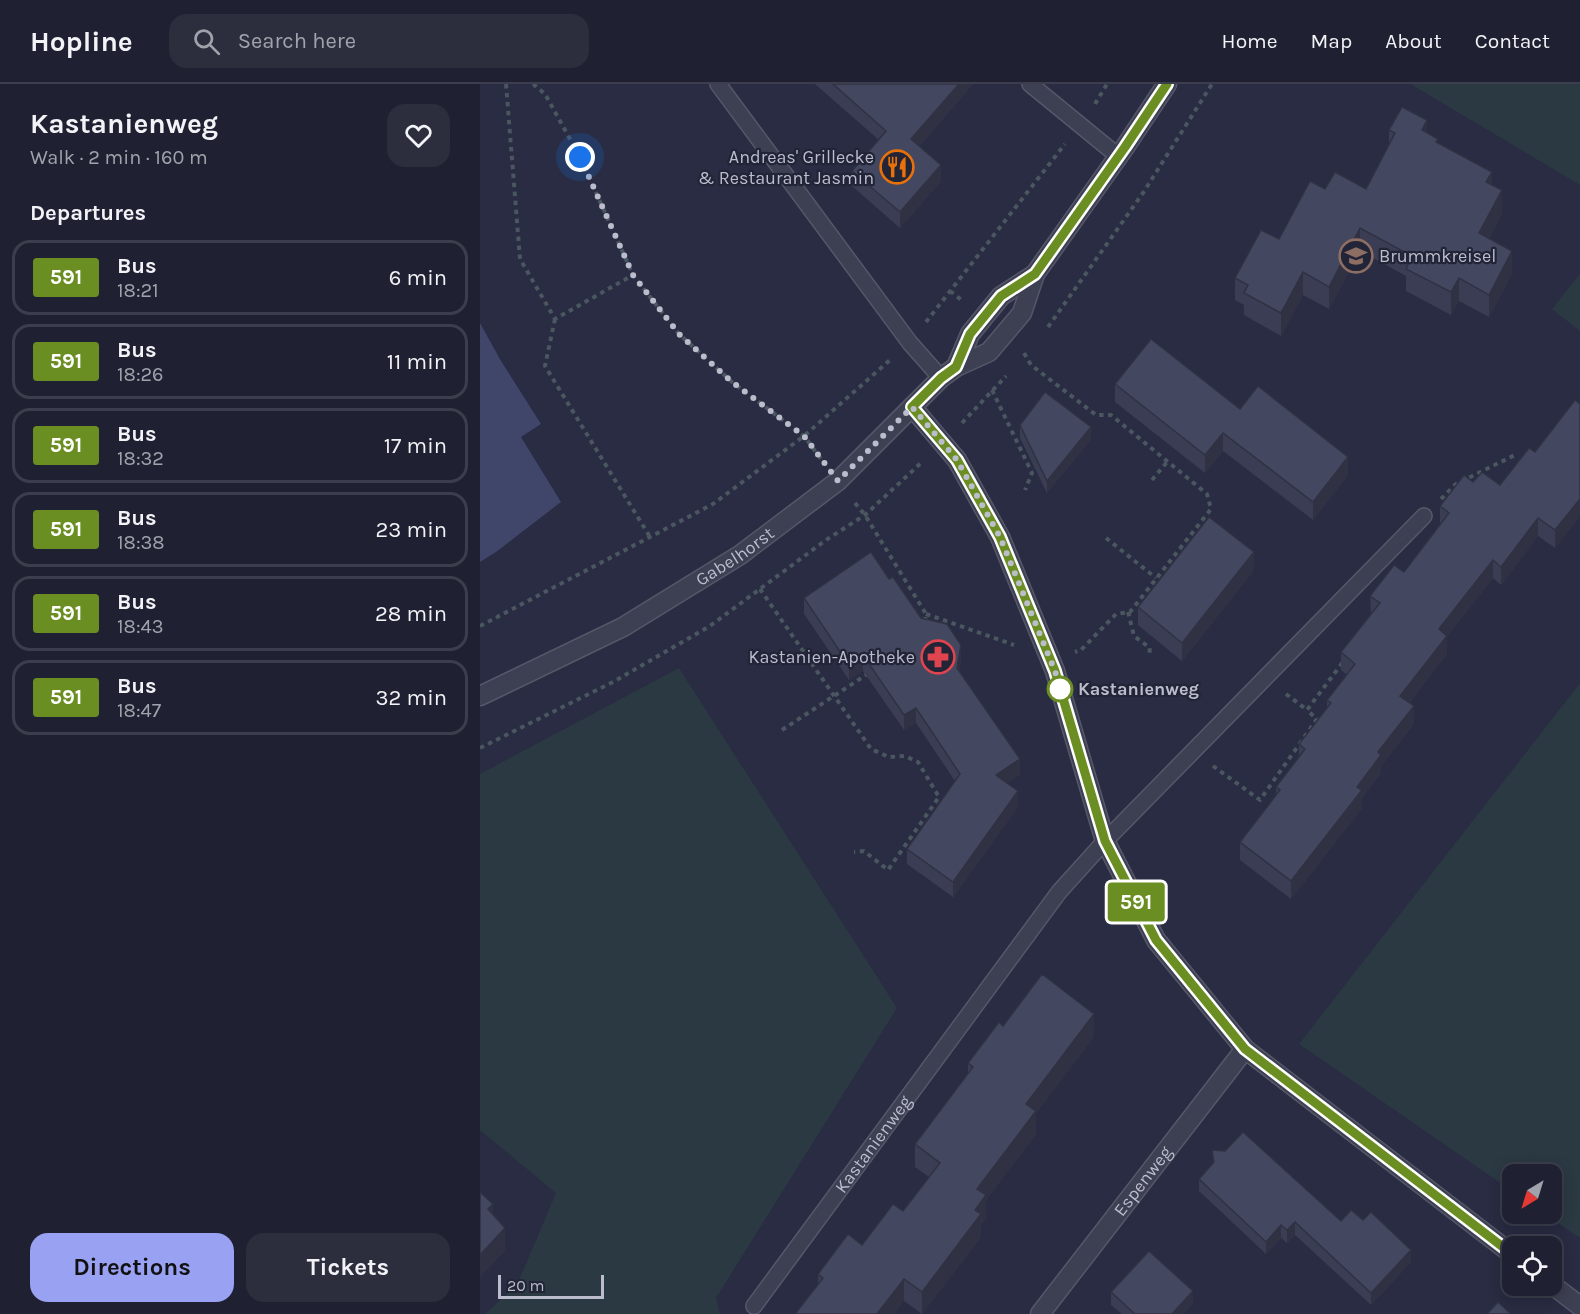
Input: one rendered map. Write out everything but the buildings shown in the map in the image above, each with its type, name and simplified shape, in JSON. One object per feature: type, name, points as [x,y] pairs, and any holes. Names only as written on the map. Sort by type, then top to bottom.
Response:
[{"type":"street","name":"Gabelhorst","points":[[480,696],[623,627],[740,555],[838,481],[941,378],[956,367],[988,352],[1022,313],[1035,274],[1167,84]]},
{"type":"street","name":"Gabelhorst","points":[[956,367],[970,334],[1001,296],[1035,274]]},
{"type":"street","points":[[912,407],[957,460],[1000,537],[1050,658],[1105,841],[1156,940],[1245,1049],[1502,1246]]},
{"type":"street","name":"Espenweg","points":[[1040,1314],[1245,1049]]},
{"type":"street","points":[[1562,1292],[1580,1306]]},
{"type":"lane","points":[[718,84],[910,343],[941,378]]},
{"type":"lane","points":[[1030,84],[1118,156]]},
{"type":"lane","name":"Kastanienweg","points":[[754,1306],[1059,892],[1105,841],[1424,516]]},
{"type":"path","points":[[507,84],[520,259],[555,319],[544,366],[650,537]]},
{"type":"path","points":[[533,84],[545,94],[580,157],[633,275],[679,334],[732,382],[804,436],[838,481]]},
{"type":"path","points":[[480,626],[712,504],[804,436],[910,343],[1094,107],[1107,84]]},
{"type":"path","points":[[555,319],[633,275]]},
{"type":"path","points":[[480,748],[615,681],[710,626],[865,514],[926,614],[1050,658],[1081,650],[1116,614],[1130,612],[1211,509],[1207,494],[1110,416],[1096,415],[1031,365],[1026,355]]},
{"type":"path","points":[[992,390],[1032,473],[1025,490]]},
{"type":"path","points":[[1424,516],[1456,484],[1517,454]]},
{"type":"path","points":[[1152,480],[1167,462]]},
{"type":"path","points":[[1106,538],[1156,578]]},
{"type":"path","points":[[760,589],[871,749],[889,756],[905,756],[918,762],[939,797],[888,870],[864,851],[854,852]]},
{"type":"path","points":[[1128,612],[1134,636],[1150,648],[1149,656]]},
{"type":"path","points":[[924,623],[926,614]]},
{"type":"path","points":[[1194,751],[1260,800],[1317,719],[1307,710],[1349,654]]},
{"type":"path","points":[[782,730],[869,672]]},
{"type":"shaded area","points":[[1580,84],[1580,185],[1412,85]]},
{"type":"shaded area","points":[[1580,274],[1580,331],[1552,309]]},
{"type":"shaded area","points":[[679,668],[897,1008],[716,1298],[720,1314],[485,1314],[517,1285],[556,1193],[480,1130],[480,774]]},
{"type":"shaded area","points":[[1580,683],[1580,1238],[1560,1224],[1562,1224],[1562,1164],[1502,1164],[1502,1184],[1299,1044]]},
{"type":"water","points":[[480,323],[541,424],[521,437],[561,502],[480,562]]},
{"type":"bus line","name":"591","points":[[1167,84],[1035,274],[1001,296],[970,334],[956,367],[941,378],[912,407],[957,460],[1000,537],[1055,671],[1105,841],[1156,940],[1245,1049],[1502,1246]]},
{"type":"place","name":"Andreas' Grillecke & Restaurant Jasmin","points":[[897,167]]},
{"type":"place","name":"Brummkreisel","points":[[1356,256]]},
{"type":"place","name":"Kastanien-Apotheke","points":[[938,657]]},
{"type":"place","name":"Kastanienweg","points":[[1060,689]]},
{"type":"route","points":[[580,157],[633,275],[679,334],[732,382],[804,436],[838,481],[912,407],[957,460],[1000,537],[1055,671],[1061,692],[1060,689]]}]
